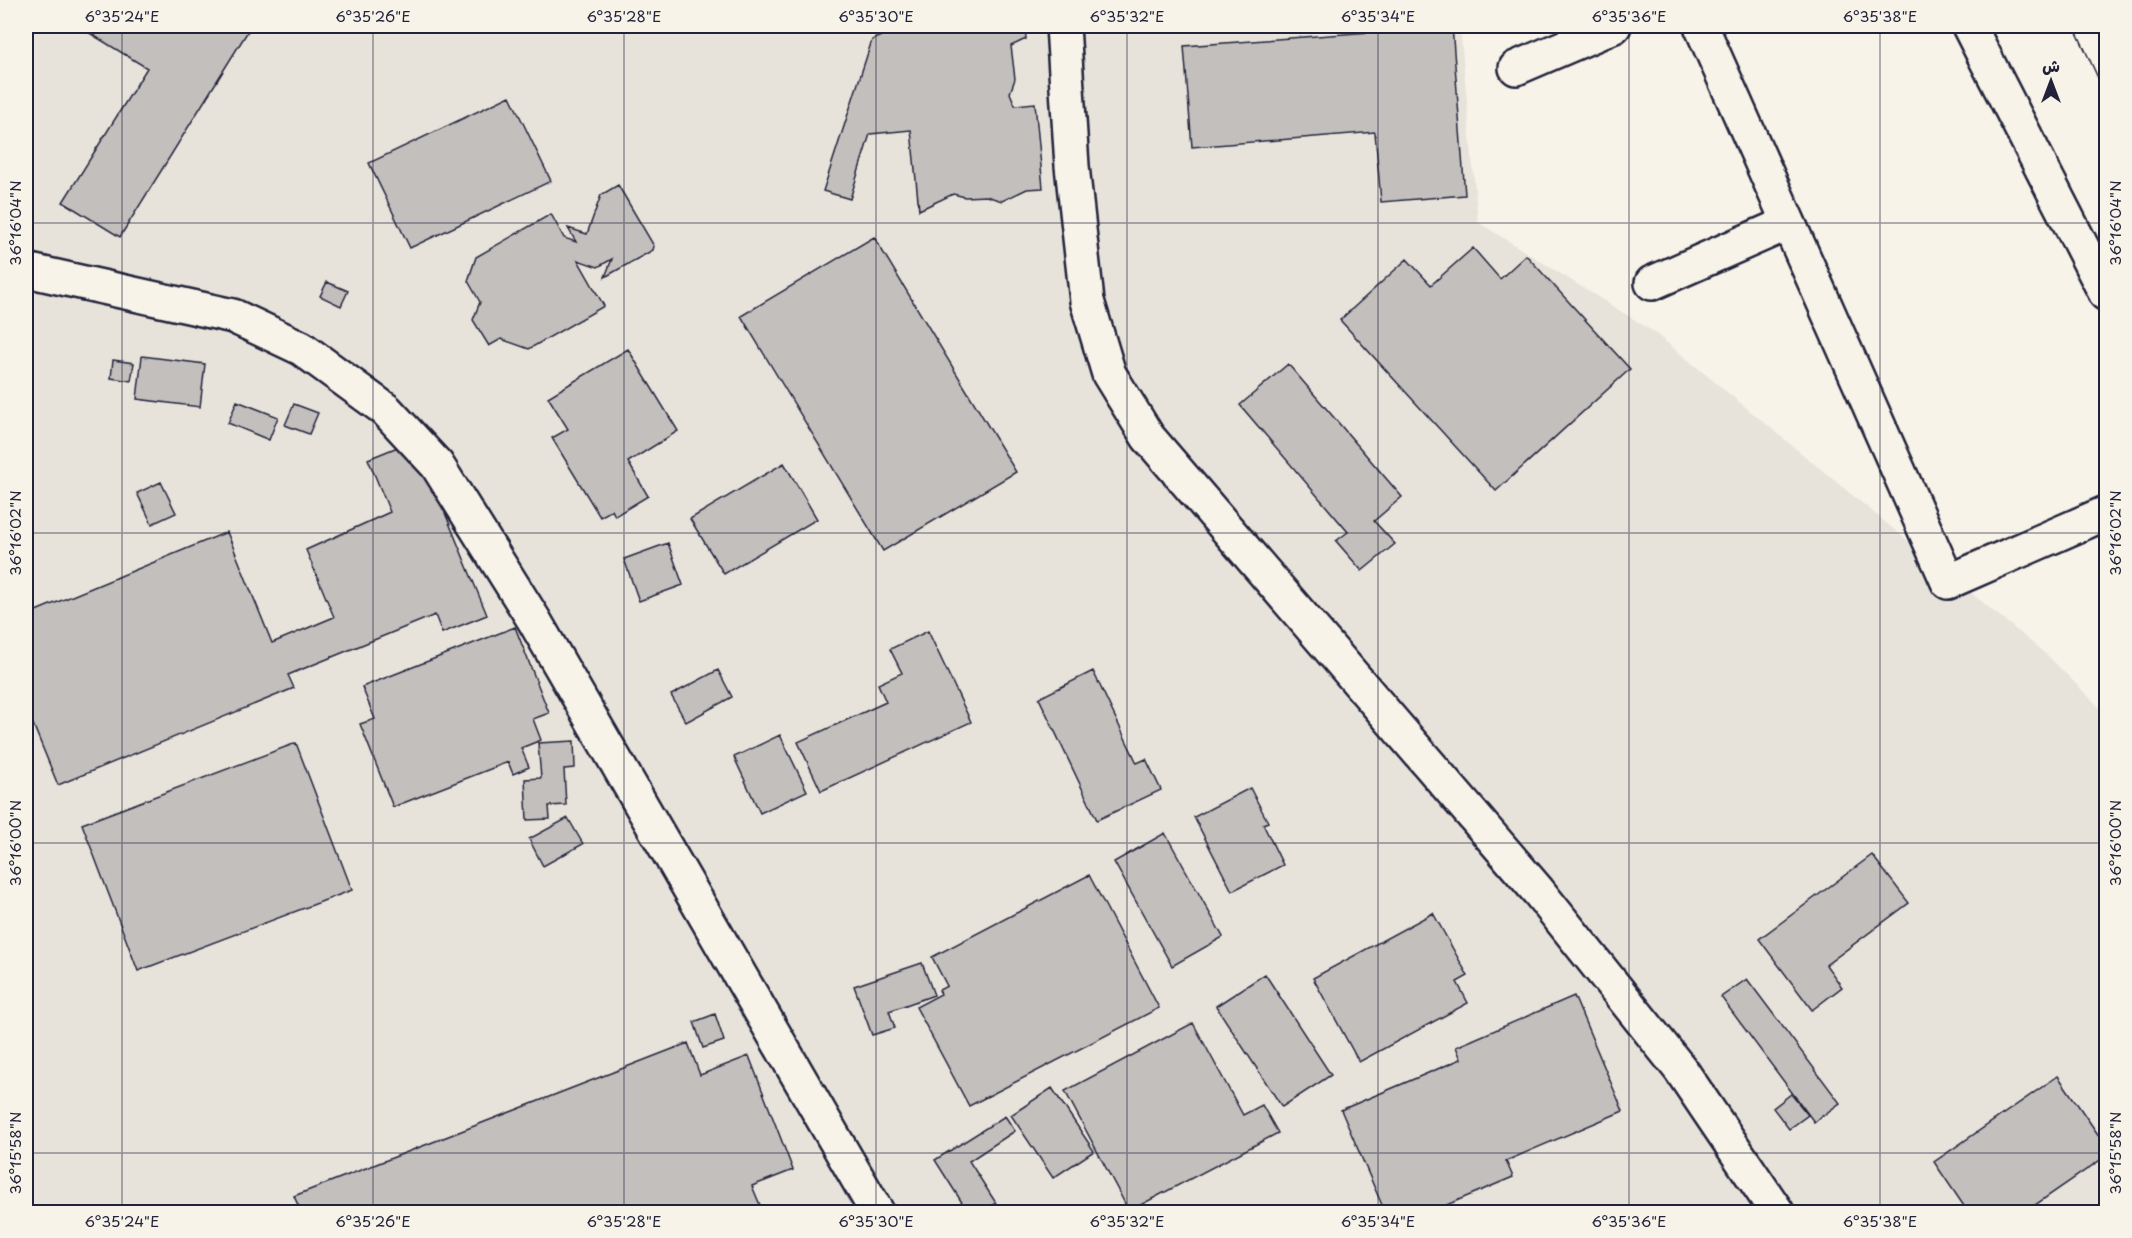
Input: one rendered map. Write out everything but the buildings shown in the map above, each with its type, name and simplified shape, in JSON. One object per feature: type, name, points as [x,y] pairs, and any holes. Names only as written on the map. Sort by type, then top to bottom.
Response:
[{"type":"lane","points":[[1063,26],[1072,166],[1087,301],[1109,374],[1148,437],[1538,891],[1674,1060],[1777,1212]]},
{"type":"lane","points":[[1516,68],[1614,26]]},
{"type":"lane","points":[[1701,26],[1948,582],[2106,513]]},
{"type":"lane","points":[[1969,26],[2106,294]]},
{"type":"lane","points":[[1652,283],[1788,223]]},
{"type":"lane","points":[[26,270],[233,316],[301,348],[386,410],[437,465],[534,620],[877,1212]]},
{"type":"shaded area","points":[[26,26],[1460,26],[1478,222],[1654,332],[2048,656],[2106,714],[2106,1212],[26,1212]]},
{"type":"tram line","points":[[2074,26],[2106,95]]},
{"type":"tram line","points":[[2101,26],[2106,37]]}]
